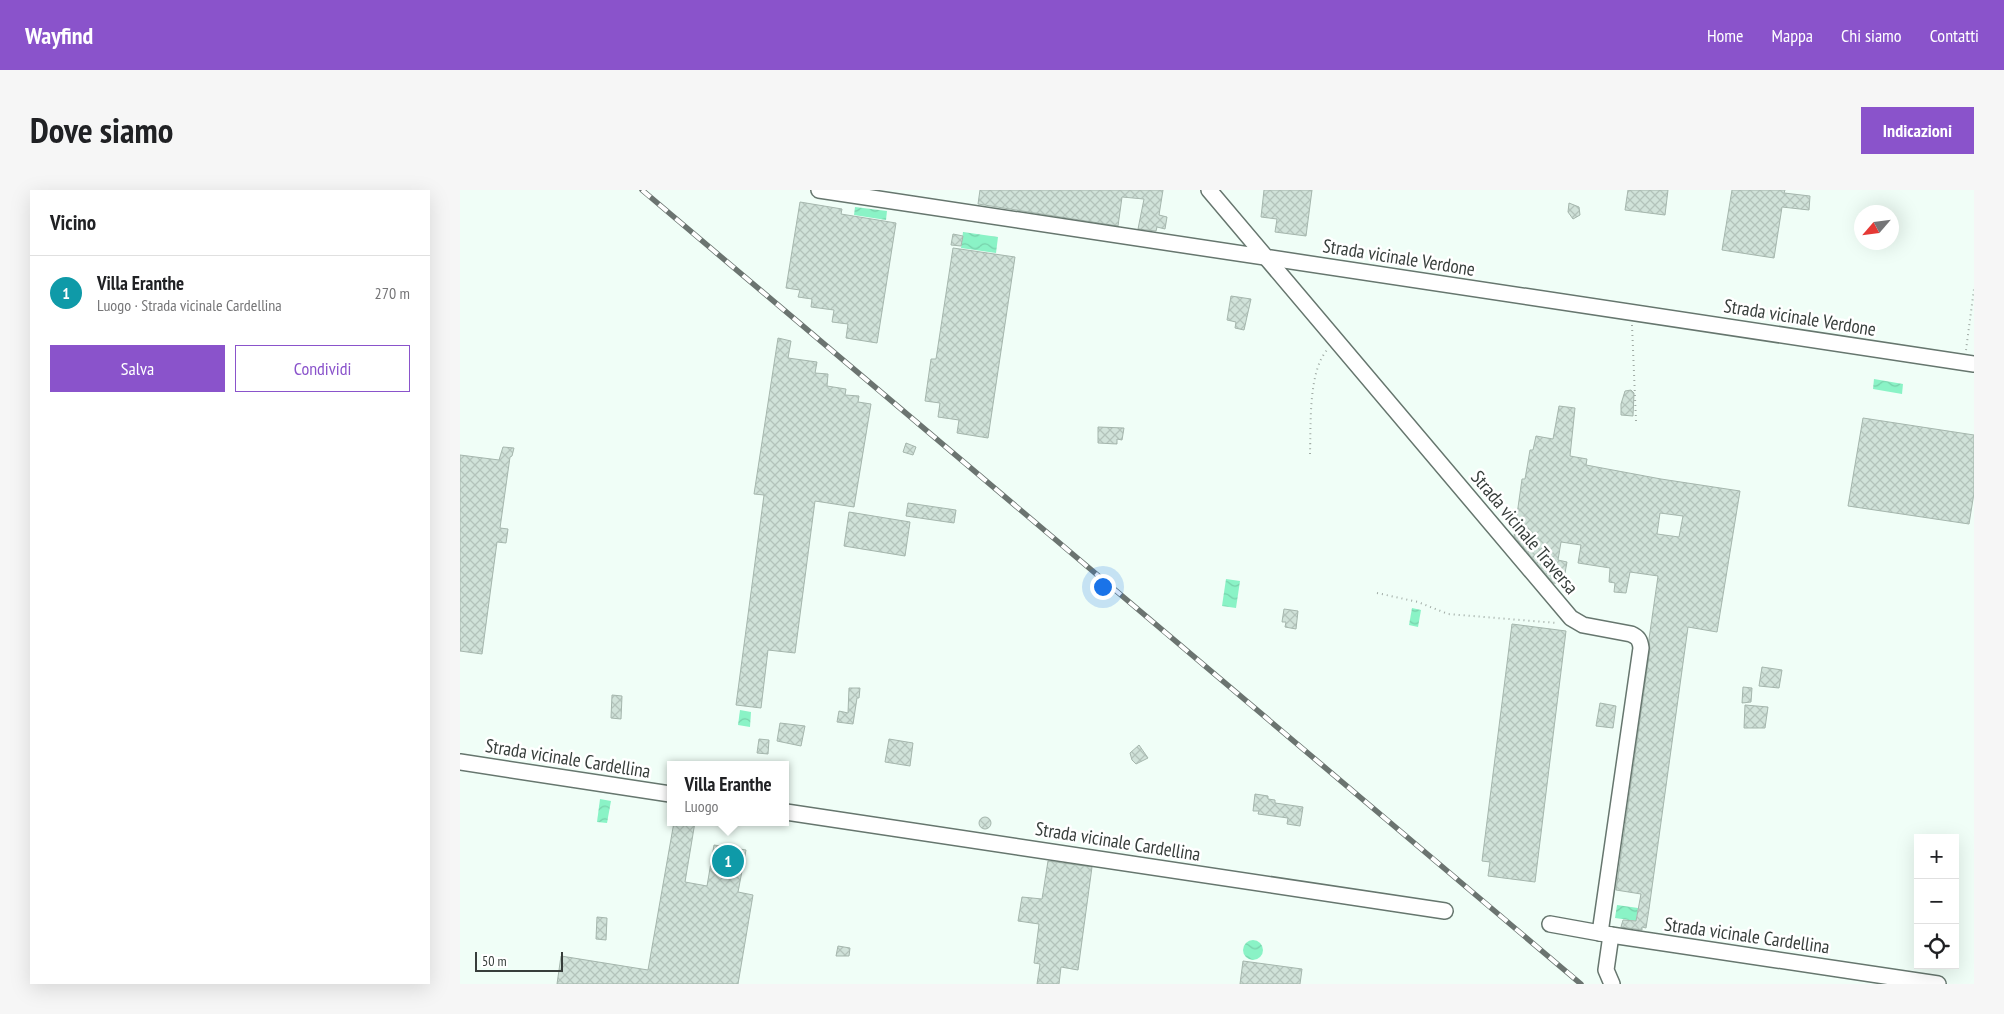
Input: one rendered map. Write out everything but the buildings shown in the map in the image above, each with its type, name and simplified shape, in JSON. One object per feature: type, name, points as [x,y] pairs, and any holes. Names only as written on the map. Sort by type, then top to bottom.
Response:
[{"type":"street","name":"Strada vicinale Verdone","points":[[819,190],[1969,363]]},
{"type":"street","name":"Strada vicinale Traversa","points":[[1209,190],[1571,618],[1583,625],[1631,634],[1640,641],[1641,648],[1606,934],[1606,970],[1612,984]]},
{"type":"street","name":"Strada vicinale Cardellina","points":[[460,762],[667,794]]},
{"type":"street","name":"Strada vicinale Cardellina","points":[[789,812],[1445,911]]},
{"type":"street","name":"Strada vicinale Cardellina","points":[[1550,924],[1938,984]]},
{"type":"path","points":[[1969,363],[1974,289]]},
{"type":"path","points":[[1631,312],[1636,421]]},
{"type":"path","points":[[1310,454],[1314,380],[1322,355],[1336,340]]},
{"type":"path","points":[[1377,593],[1418,602],[1448,614],[1558,623],[1571,618]]},
{"type":"water","points":[[855,207],[887,211],[886,220],[854,215]]},
{"type":"water","points":[[963,232],[998,237],[996,253],[961,248]]},
{"type":"water","points":[[1874,379],[1903,384],[1902,394],[1873,389]]},
{"type":"water","points":[[1226,579],[1240,581],[1236,608],[1222,606]]},
{"type":"water","points":[[1412,608],[1421,610],[1418,627],[1409,625]]},
{"type":"water","points":[[740,710],[751,712],[750,727],[738,725]]},
{"type":"water","points":[[600,799],[611,801],[607,823],[597,822]]},
{"type":"water","points":[[1617,905],[1638,908],[1636,921],[1615,918]]},
{"type":"water","points":[[1253,940],[1260,943],[1263,950],[1260,957],[1253,960],[1246,957],[1243,950],[1246,943]]},
{"type":"railway","points":[[642,190],[1581,984]]},
{"type":"place","name":"Villa Eranthe","points":[[728,861]]}]
